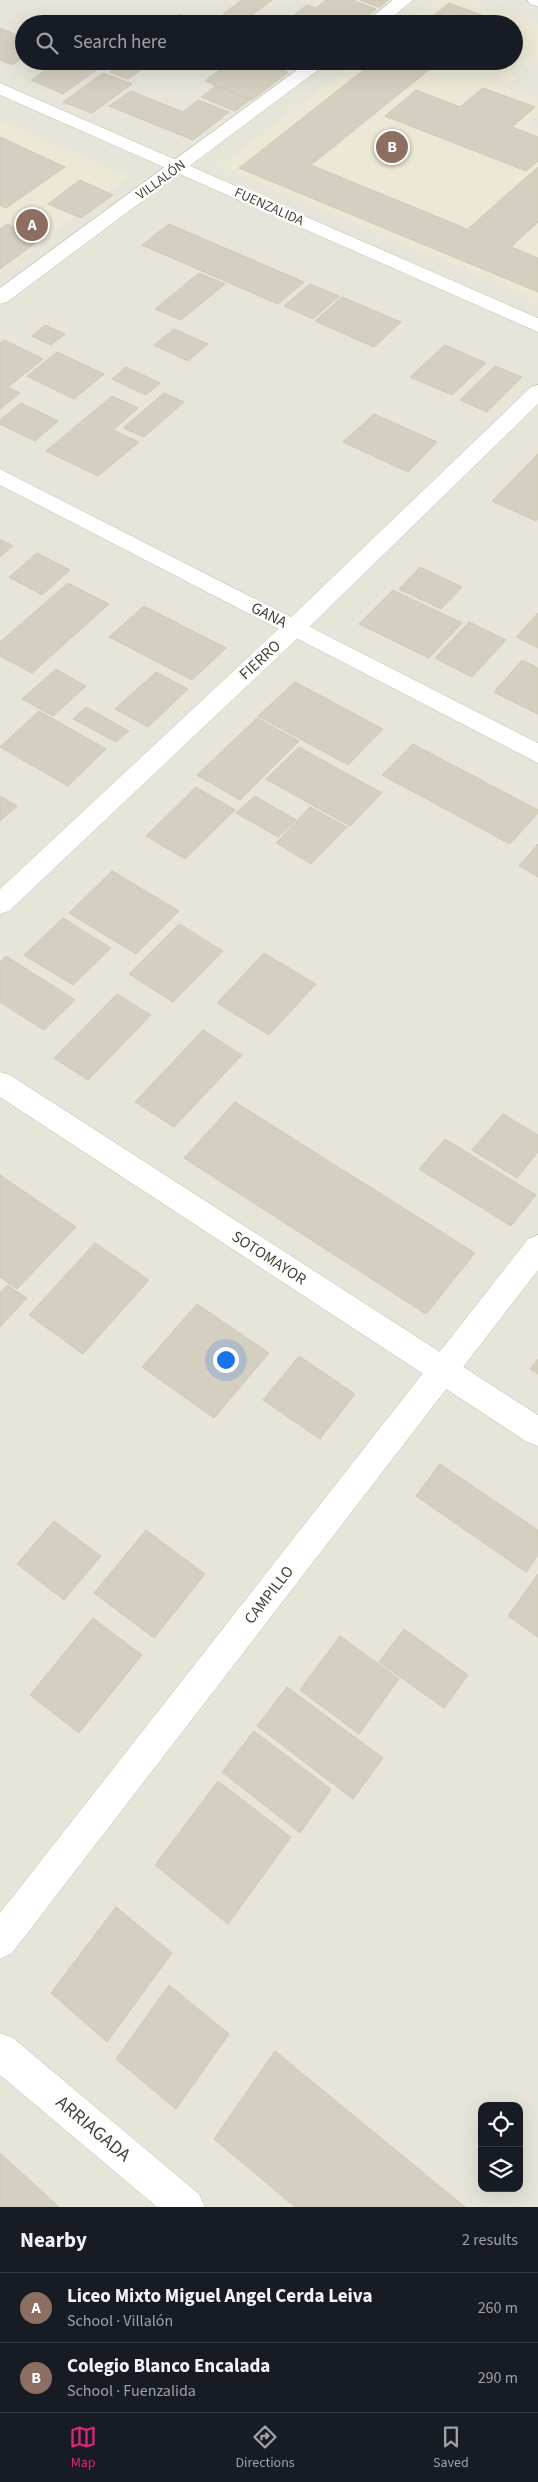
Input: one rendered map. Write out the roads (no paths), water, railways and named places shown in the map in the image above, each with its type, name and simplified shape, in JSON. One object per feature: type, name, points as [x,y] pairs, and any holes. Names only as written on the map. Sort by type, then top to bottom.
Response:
[{"type":"street","points":[[384,15],[404,0]]},
{"type":"street","name":"VILLALÓN","points":[[0,298],[309,70]]},
{"type":"street","name":"FUENZALIDA","points":[[0,88],[538,326]]},
{"type":"street","name":"FIERRO","points":[[0,904],[294,628],[538,392]]},
{"type":"street","name":"GANA","points":[[0,476],[538,754]]},
{"type":"street","name":"SOTOMAYOR","points":[[0,1084],[538,1432]]},
{"type":"street","name":"CAMPILLO","points":[[0,1941],[538,1248]]},
{"type":"street","name":"ARRIAGADA","points":[[0,2051],[186,2207]]},
{"type":"place","name":"Colegio Blanco Encalada","points":[[392,147]]},
{"type":"place","name":"Liceo Mixto Miguel Angel Cerda Leiva","points":[[32,225]]}]
